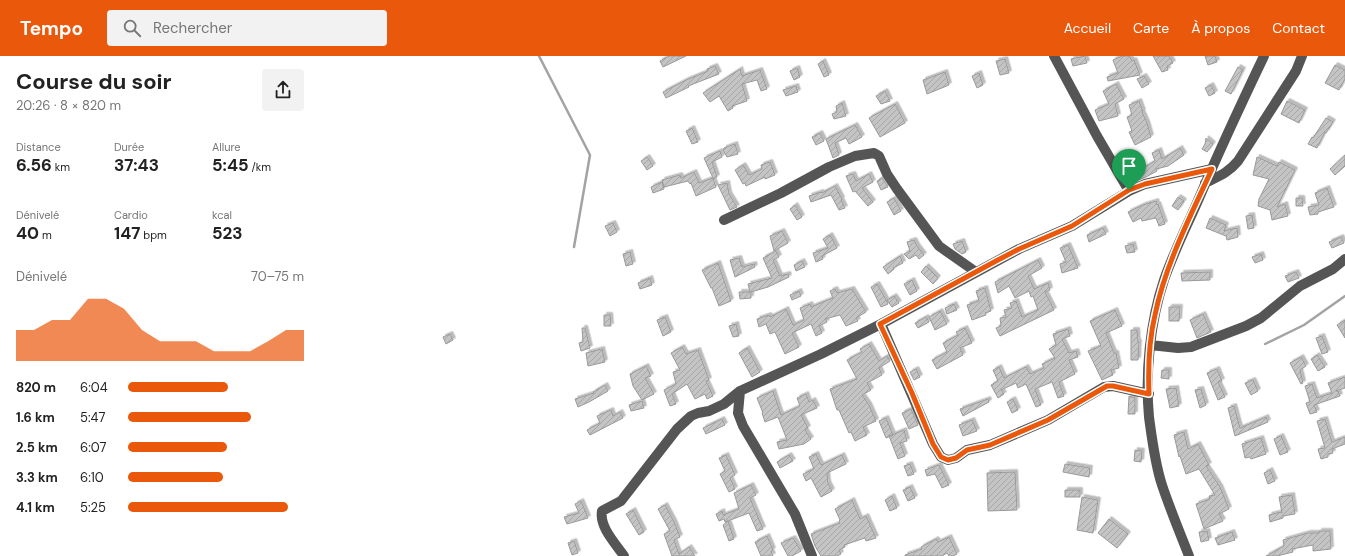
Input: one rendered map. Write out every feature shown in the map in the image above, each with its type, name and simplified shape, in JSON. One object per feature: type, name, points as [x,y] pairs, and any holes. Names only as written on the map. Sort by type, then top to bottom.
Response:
[{"type":"street","points":[[1054,56],[1097,136],[1129,190]]},
{"type":"street","points":[[1189,556],[1162,485],[1149,416],[1150,345],[1155,315],[1164,280],[1212,169],[1264,56]]},
{"type":"street","points":[[1206,183],[1226,174],[1238,161],[1296,71],[1302,56]]},
{"type":"street","points":[[724,220],[781,193],[829,167],[855,156],[874,153],[878,156],[887,174],[939,246],[976,272]]},
{"type":"street","points":[[624,556],[606,530],[602,519],[602,511],[621,501],[677,429],[687,420],[698,413],[709,411],[724,404],[740,391],[821,354],[880,324],[1019,249],[1072,226],[1129,190],[1145,184],[1212,169]]},
{"type":"street","points":[[1150,345],[1191,348],[1246,326],[1260,318],[1300,286],[1333,269],[1345,259]]},
{"type":"street","points":[[880,324],[912,393],[933,444],[941,457],[948,460],[956,458],[967,450],[990,445],[1048,420],[1104,388],[1113,386],[1149,394]]},
{"type":"street","points":[[740,391],[738,413],[743,426],[795,514],[812,556]]},
{"type":"building","points":[[669,56],[686,56],[663,67],[660,61]]},
{"type":"building","points":[[1085,56],[1087,63],[1073,66],[1071,59]]},
{"type":"building","points":[[1122,56],[1129,56],[1132,61],[1134,60],[1140,75],[1108,81],[1107,77],[1118,73],[1113,60]]},
{"type":"building","points":[[1153,56],[1169,56],[1173,63],[1167,66],[1168,70],[1162,72]]},
{"type":"building","points":[[1205,56],[1215,56],[1217,62],[1208,65]]},
{"type":"building","points":[[1005,59],[1009,73],[1000,75],[996,61]]},
{"type":"building","points":[[823,61],[829,75],[824,77],[818,64]]},
{"type":"building","points":[[1335,65],[1345,70],[1345,79],[1339,90],[1325,83]]},
{"type":"building","points":[[715,66],[719,74],[688,86],[689,87],[666,98],[663,92],[708,71],[707,69]]},
{"type":"building","points":[[1238,67],[1243,70],[1231,94],[1225,91]]},
{"type":"building","points":[[797,68],[800,77],[794,80],[790,71]]},
{"type":"building","points":[[740,69],[742,76],[760,70],[767,89],[761,91],[757,80],[742,84],[747,101],[732,106],[733,108],[728,111],[719,96],[710,102],[703,93]]},
{"type":"building","points":[[945,72],[949,85],[927,94],[923,80]]},
{"type":"building","points":[[979,73],[983,85],[977,88],[972,76]]},
{"type":"building","points":[[1144,76],[1149,84],[1142,88],[1137,79]]},
{"type":"building","points":[[1116,84],[1124,99],[1115,104],[1118,116],[1099,121],[1095,110],[1109,104],[1103,91]]},
{"type":"building","points":[[1211,85],[1215,93],[1209,96],[1205,88]]},
{"type":"building","points":[[796,86],[798,92],[786,96],[783,90]]},
{"type":"building","points":[[885,91],[890,101],[881,104],[876,96]]},
{"type":"building","points":[[1139,101],[1151,137],[1135,145],[1129,132],[1132,131],[1127,117],[1132,115],[1129,105]]},
{"type":"building","points":[[1287,101],[1305,110],[1299,123],[1281,114]]},
{"type":"building","points":[[842,103],[846,116],[834,119],[832,114],[837,112],[836,106]]},
{"type":"building","points":[[895,104],[905,123],[880,137],[869,118]]},
{"type":"building","points":[[1326,118],[1333,122],[1326,133],[1325,132],[1317,148],[1308,144],[1312,137],[1313,138]]},
{"type":"building","points":[[855,125],[862,137],[849,144],[846,138],[835,143],[839,155],[833,158],[826,139]]},
{"type":"building","points":[[692,128],[698,142],[692,144],[686,131]]},
{"type":"building","points":[[820,133],[824,141],[816,145],[812,137]]},
{"type":"building","points":[[1206,138],[1213,144],[1207,152],[1202,149]]},
{"type":"building","points":[[735,144],[738,154],[727,157],[723,150],[724,148]]},
{"type":"building","points":[[1180,148],[1184,155],[1168,166],[1156,169],[1157,171],[1133,182],[1124,163],[1135,158],[1140,170],[1155,161],[1152,153],[1159,150],[1162,159]]},
{"type":"building","points":[[720,151],[722,157],[712,162],[717,177],[713,179],[716,187],[696,196],[691,183],[690,184],[688,181],[664,187],[662,180],[680,175],[681,178],[694,172],[699,183],[713,178],[704,158]]},
{"type":"building","points":[[1345,155],[1345,166],[1335,175],[1330,169]]},
{"type":"building","points":[[647,157],[653,166],[647,170],[641,161]]},
{"type":"building","points":[[1257,157],[1277,166],[1279,162],[1295,170],[1277,207],[1285,204],[1288,216],[1272,220],[1270,210],[1258,206],[1259,199],[1269,179],[1253,175]]},
{"type":"building","points":[[770,162],[775,175],[765,179],[765,177],[746,186],[745,183],[743,184],[735,170],[743,165],[749,175],[762,169],[761,165]]},
{"type":"building","points":[[853,174],[856,181],[869,174],[873,182],[862,188],[873,202],[868,206],[855,191],[853,192],[846,176]]},
{"type":"building","points":[[882,178],[888,187],[881,190],[877,181]]},
{"type":"building","points":[[662,182],[664,189],[653,193],[651,187]]},
{"type":"building","points":[[727,183],[729,194],[737,207],[730,210],[718,185]]},
{"type":"building","points":[[835,186],[845,208],[839,210],[831,195],[811,202],[809,196],[822,193]]},
{"type":"building","points":[[1327,188],[1334,207],[1318,212],[1318,214],[1310,215],[1308,207],[1319,205],[1315,193]]},
{"type":"building","points":[[1178,197],[1184,201],[1178,210],[1172,206]]},
{"type":"building","points":[[894,198],[901,211],[894,215],[887,202]]},
{"type":"building","points":[[1296,198],[1302,198],[1303,206],[1296,206]]},
{"type":"building","points":[[1156,201],[1165,224],[1159,226],[1156,218],[1142,221],[1141,218],[1133,222],[1128,212]]},
{"type":"building","points":[[795,205],[802,217],[797,220],[790,209]]},
{"type":"building","points":[[1252,215],[1254,228],[1248,229],[1246,216]]},
{"type":"building","points":[[1210,218],[1226,225],[1224,231],[1237,228],[1238,237],[1227,240],[1226,236],[1206,228]]},
{"type":"building","points":[[613,223],[617,232],[610,236],[605,226]]},
{"type":"building","points":[[1103,228],[1106,234],[1089,242],[1087,235]]},
{"type":"building","points":[[782,231],[788,243],[774,251],[770,236]]},
{"type":"building","points":[[830,235],[837,248],[822,256],[823,259],[816,262],[813,253],[828,248],[823,239]]},
{"type":"building","points":[[1341,237],[1344,243],[1332,248],[1329,242]]},
{"type":"building","points":[[914,240],[924,255],[919,259],[916,255],[909,259],[904,254],[910,251],[907,242]]},
{"type":"building","points":[[962,241],[966,252],[962,254],[955,249],[953,244]]},
{"type":"building","points":[[1133,244],[1135,252],[1127,253],[1125,246]]},
{"type":"building","points":[[1068,245],[1078,268],[1062,273],[1060,264],[1066,262],[1060,248]]},
{"type":"building","points":[[776,251],[779,257],[773,260],[780,276],[788,274],[789,277],[768,287],[751,292],[751,298],[740,299],[739,292],[750,292],[748,284],[772,278],[763,258]]},
{"type":"building","points":[[630,252],[633,264],[626,266],[623,254]]},
{"type":"building","points":[[1261,254],[1263,260],[1255,263],[1252,257]]},
{"type":"building","points":[[900,256],[903,263],[893,268],[894,269],[888,274],[883,267]]},
{"type":"building","points":[[739,258],[742,267],[754,264],[755,267],[735,277],[730,260]]},
{"type":"building","points":[[1038,260],[1042,268],[1028,276],[1034,289],[1048,283],[1050,290],[1045,292],[1054,310],[1000,336],[996,328],[1001,326],[1000,318],[1006,317],[1004,310],[1012,308],[1010,303],[1016,301],[1022,317],[1038,310],[1033,296],[1031,297],[1029,291],[1015,298],[1009,286],[998,293],[995,282]]},
{"type":"building","points":[[802,261],[805,267],[796,271],[794,265]]},
{"type":"building","points":[[718,263],[731,301],[719,306],[712,288],[702,270]]},
{"type":"building","points":[[926,266],[938,278],[933,284],[921,272]]},
{"type":"building","points":[[1210,272],[1210,280],[1182,281],[1181,273]]},
{"type":"building","points":[[1296,272],[1299,278],[1288,282],[1285,276]]},
{"type":"building","points":[[650,278],[652,285],[640,289],[638,283]]},
{"type":"building","points":[[912,280],[917,291],[910,295],[904,284]]},
{"type":"building","points":[[877,284],[888,304],[881,307],[871,287]]},
{"type":"building","points":[[985,288],[991,311],[985,313],[986,315],[972,320],[967,305],[979,301],[976,291]]},
{"type":"building","points":[[835,289],[837,293],[852,289],[866,312],[856,318],[858,321],[846,326],[840,315],[825,319],[827,322],[819,326],[822,333],[816,336],[811,324],[792,333],[799,347],[785,354],[775,332],[770,334],[766,324],[759,327],[757,319],[769,315],[770,317],[786,309],[793,325],[804,320],[800,308],[810,304],[811,307],[833,298],[830,291]]},
{"type":"building","points":[[799,291],[801,296],[792,300],[790,295]]},
{"type":"building","points":[[894,296],[899,303],[892,307],[887,300]]},
{"type":"building","points":[[954,304],[957,310],[947,314],[945,308]]},
{"type":"building","points":[[1169,307],[1180,307],[1179,321],[1169,321]]},
{"type":"building","points":[[1115,310],[1122,326],[1106,333],[1114,353],[1116,353],[1119,368],[1111,370],[1113,375],[1102,380],[1088,351],[1101,346],[1090,321]]},
{"type":"building","points":[[940,311],[947,324],[935,330],[929,317]]},
{"type":"building","points":[[1203,314],[1211,332],[1197,338],[1190,320]]},
{"type":"building","points":[[604,315],[610,315],[611,326],[604,326]]},
{"type":"building","points":[[665,317],[671,332],[663,336],[657,320]]},
{"type":"building","points":[[926,317],[929,322],[918,328],[915,323]]},
{"type":"building","points":[[1345,320],[1345,338],[1337,325]]},
{"type":"building","points":[[736,324],[739,336],[733,337],[729,326]]},
{"type":"building","points":[[582,328],[585,328],[590,348],[581,351],[579,343],[583,342]]},
{"type":"building","points":[[965,328],[972,343],[960,348],[963,355],[937,369],[932,360],[947,352],[943,343],[958,335],[956,332]]},
{"type":"building","points":[[1068,329],[1070,336],[1062,339],[1069,353],[1076,351],[1078,357],[1069,360],[1075,374],[1059,382],[1064,396],[1058,398],[1052,382],[1035,389],[1041,405],[1036,407],[1026,384],[1018,388],[1016,383],[1001,390],[1004,394],[998,398],[991,385],[998,381],[993,370],[999,367],[1004,378],[1026,367],[1030,374],[1044,368],[1042,364],[1055,358],[1049,349],[1056,345],[1053,334]]},
{"type":"building","points":[[1131,330],[1137,330],[1139,342],[1138,360],[1131,360]]},
{"type":"building","points":[[450,334],[453,340],[446,344],[443,337]]},
{"type":"building","points":[[1322,336],[1328,352],[1322,354],[1316,338]]},
{"type":"building","points":[[869,344],[879,361],[887,356],[890,361],[879,368],[882,375],[867,383],[871,390],[862,395],[869,405],[876,421],[863,427],[867,435],[855,441],[851,432],[849,433],[839,410],[837,410],[830,389],[857,379],[847,360],[862,352],[860,349]]},
{"type":"building","points":[[682,347],[686,354],[698,350],[709,380],[706,381],[713,396],[707,399],[705,394],[695,399],[687,384],[672,394],[676,404],[670,406],[664,390],[676,384],[673,372],[680,370],[671,353]]},
{"type":"building","points":[[747,348],[760,372],[752,377],[739,353]]},
{"type":"building","points":[[602,349],[605,362],[588,366],[586,353]]},
{"type":"building","points":[[1317,355],[1325,367],[1318,371],[1311,359]]},
{"type":"building","points":[[1301,357],[1306,366],[1300,370],[1303,383],[1301,384],[1290,363]]},
{"type":"building","points":[[646,366],[651,376],[645,378],[654,394],[642,400],[633,386],[630,374]]},
{"type":"building","points":[[916,369],[920,377],[914,380],[910,372]]},
{"type":"building","points":[[1217,369],[1222,381],[1218,382],[1225,397],[1218,400],[1207,373]]},
{"type":"building","points":[[1162,370],[1169,370],[1169,379],[1161,378]]},
{"type":"building","points":[[1345,377],[1345,388],[1336,391],[1338,391],[1340,396],[1314,405],[1317,412],[1310,414],[1306,403],[1310,402],[1305,386],[1312,384],[1317,398],[1332,393],[1328,383]]},
{"type":"building","points":[[1253,380],[1258,391],[1251,395],[1245,383]]},
{"type":"building","points":[[605,385],[608,391],[578,407],[575,399],[594,393],[593,392]]},
{"type":"building","points":[[1176,388],[1179,406],[1170,408],[1166,389]]},
{"type":"building","points":[[1201,389],[1206,405],[1200,408],[1195,390]]},
{"type":"building","points":[[773,391],[781,415],[800,406],[797,398],[806,394],[809,402],[813,400],[817,408],[801,415],[808,428],[805,430],[811,439],[804,444],[779,449],[777,442],[787,440],[778,417],[765,422],[757,398]]},
{"type":"building","points":[[1129,396],[1135,398],[1135,414],[1128,414]]},
{"type":"building","points":[[988,399],[989,402],[963,416],[960,409]]},
{"type":"building","points":[[1013,399],[1018,410],[1012,413],[1007,402]]},
{"type":"building","points":[[642,401],[644,408],[631,411],[629,405]]},
{"type":"building","points":[[1234,406],[1240,428],[1266,417],[1268,422],[1235,436],[1228,408]]},
{"type":"building","points":[[911,409],[918,425],[909,429],[902,413]]},
{"type":"building","points":[[611,410],[613,416],[620,412],[623,418],[590,435],[587,430],[600,423],[597,416]]},
{"type":"building","points":[[886,418],[893,435],[886,438],[879,421]]},
{"type":"building","points":[[722,419],[725,425],[706,434],[703,428]]},
{"type":"building","points":[[1325,419],[1332,442],[1345,437],[1345,444],[1332,449],[1333,453],[1328,454],[1328,457],[1321,459],[1318,449],[1325,448],[1317,421]]},
{"type":"building","points":[[972,420],[977,431],[963,436],[959,425]]},
{"type":"building","points":[[904,430],[907,441],[900,443],[905,456],[898,459],[889,436]]},
{"type":"building","points":[[1184,432],[1188,449],[1198,444],[1209,465],[1206,466],[1220,487],[1229,509],[1219,514],[1223,521],[1204,529],[1196,504],[1210,499],[1209,496],[1215,495],[1199,469],[1186,474],[1180,456],[1179,457],[1174,435]]},
{"type":"building","points":[[1281,436],[1288,452],[1280,455],[1274,439]]},
{"type":"building","points":[[1261,438],[1266,454],[1251,459],[1250,457],[1245,458],[1242,444]]},
{"type":"building","points":[[1135,450],[1142,451],[1141,462],[1134,461]]},
{"type":"building","points":[[816,454],[821,465],[842,455],[846,464],[827,473],[828,483],[832,491],[821,497],[811,478],[806,481],[803,474],[814,469],[809,457]]},
{"type":"building","points":[[726,455],[735,475],[730,478],[735,489],[729,492],[720,474],[725,471],[719,458]]},
{"type":"building","points":[[789,455],[793,461],[780,468],[777,462]]},
{"type":"building","points":[[910,464],[914,474],[908,476],[904,466]]},
{"type":"building","points":[[1065,464],[1090,468],[1089,477],[1063,472]]},
{"type":"building","points":[[939,465],[949,485],[942,488],[935,474],[927,476],[925,470]]},
{"type":"building","points":[[1270,470],[1275,481],[1268,484],[1264,473]]},
{"type":"building","points":[[1015,472],[1017,510],[988,511],[987,473]]},
{"type":"building","points":[[751,485],[756,495],[750,498],[763,529],[757,531],[749,513],[725,522],[724,519],[719,521],[716,514],[722,511],[723,515],[739,509],[734,493]]},
{"type":"building","points":[[910,487],[915,498],[908,501],[903,490]]},
{"type":"building","points":[[1065,490],[1080,490],[1080,497],[1065,497]]},
{"type":"building","points":[[1292,495],[1295,514],[1283,516],[1283,518],[1270,522],[1269,515],[1282,513],[1279,497]]},
{"type":"building","points":[[892,496],[897,508],[890,511],[885,500]]},
{"type":"building","points":[[1082,497],[1098,500],[1093,533],[1077,530]]},
{"type":"building","points":[[852,500],[860,519],[866,516],[876,538],[866,541],[865,538],[844,545],[845,547],[839,550],[841,554],[837,556],[821,556],[815,546],[811,534],[840,523],[835,509]]},
{"type":"building","points":[[581,501],[588,518],[567,524],[564,517],[579,513],[575,504]]},
{"type":"building","points":[[665,505],[680,537],[674,540],[679,554],[689,547],[695,556],[672,556],[664,534],[670,531],[658,509]]},
{"type":"building","points":[[633,510],[644,532],[639,535],[626,514]]},
{"type":"building","points":[[1109,519],[1128,534],[1117,548],[1098,533]]},
{"type":"building","points":[[728,521],[734,539],[729,541],[723,525]]},
{"type":"building","points":[[1207,531],[1209,540],[1201,542],[1199,532]]},
{"type":"building","points":[[1319,531],[1330,531],[1331,549],[1313,551],[1313,545],[1292,549],[1293,552],[1277,556],[1266,556],[1284,546],[1283,540],[1308,533],[1319,533]]},
{"type":"building","points":[[1232,532],[1235,540],[1218,545],[1215,538]]},
{"type":"building","points":[[767,536],[773,550],[771,551],[773,556],[761,556],[755,542]]},
{"type":"building","points":[[949,537],[957,554],[953,556],[949,556],[947,553],[942,556],[905,556],[922,549],[921,547],[936,539],[938,542]]},
{"type":"building","points":[[793,538],[801,551],[792,556],[788,556],[781,543]]},
{"type":"building","points":[[574,541],[578,553],[572,555],[568,543]]},
{"type":"waterway","points":[[539,56],[590,155],[574,247]]},
{"type":"waterway","points":[[1265,344],[1304,325],[1345,296]]},
{"type":"route","points":[[1212,169],[1164,280],[1155,315],[1150,345],[1148,380],[1149,394],[1107,386],[1048,420],[990,445],[974,447],[952,460],[941,457],[933,444],[912,393],[880,324],[1019,249],[1072,226],[1095,210],[1129,190],[1145,184],[1184,174],[1212,169]]}]
